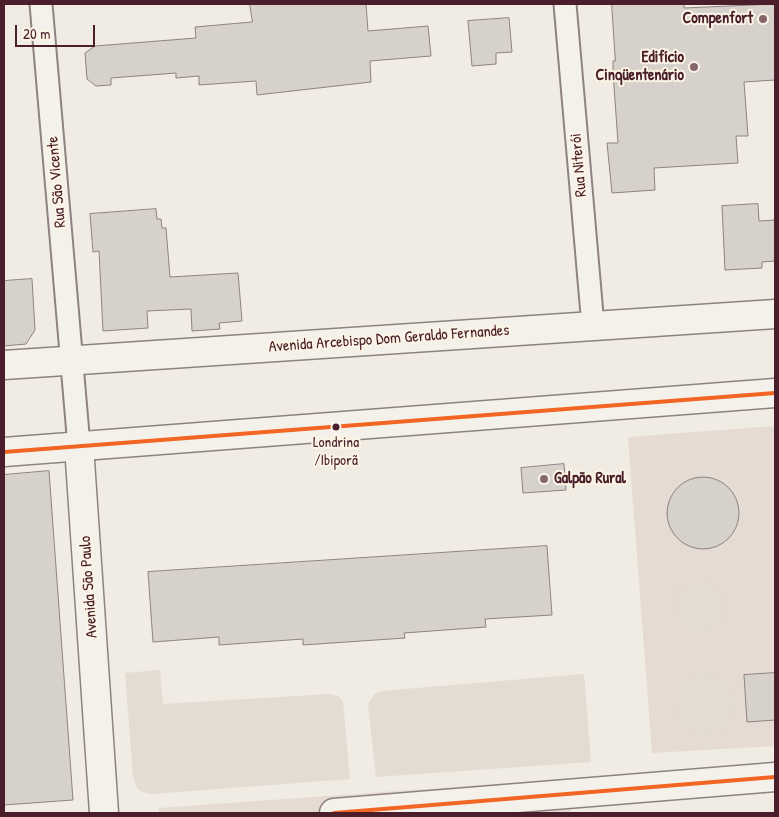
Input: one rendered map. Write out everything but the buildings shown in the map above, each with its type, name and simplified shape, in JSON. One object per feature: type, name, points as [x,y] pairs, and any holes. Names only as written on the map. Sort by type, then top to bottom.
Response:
[{"type":"main road","name":"Avenida Arcebispo Dom Geraldo Fernandes","points":[[4,366],[775,314]]},
{"type":"main road","points":[[4,452],[775,393]]},
{"type":"main road","name":"Avenida São Paulo","points":[[79,446],[104,813]]},
{"type":"main road","points":[[334,813],[607,802],[775,778]]},
{"type":"street","name":"Rua São Vicente","points":[[41,4],[73,360]]},
{"type":"street","name":"Rua Niterói","points":[[565,4],[593,326]]},
{"type":"street","name":"Avenida São Paulo","points":[[73,360],[79,446]]},
{"type":"shaded area","points":[[775,426],[775,746],[652,753],[628,437]]},
{"type":"shaded area","points":[[699,582],[709,584],[717,589],[722,597],[724,607],[722,617],[717,625],[709,630],[699,632],[689,630],[681,625],[676,617],[674,607],[676,597],[681,589],[689,584]]},
{"type":"shaded area","points":[[160,670],[163,704],[330,694],[339,696],[343,702],[350,779],[151,794],[143,792],[136,786],[133,775],[125,673]]},
{"type":"shaded area","points":[[705,673],[717,676],[727,682],[733,692],[736,704],[733,716],[727,726],[717,732],[705,735],[693,732],[683,726],[677,716],[674,704],[677,692],[683,682],[693,676]]},
{"type":"shaded area","points":[[584,674],[591,762],[376,777],[368,704],[374,695],[381,691]]},
{"type":"shaded area","points":[[565,779],[570,813],[159,813],[159,808]]},
{"type":"transit line","points":[[4,452],[775,393]]},
{"type":"transit line","points":[[334,813],[775,777]]},
{"type":"place","name":"Compenfort","points":[[763,19]]},
{"type":"place","name":"Edifício Cinqüentenário","points":[[694,67]]},
{"type":"place","name":"Londrina /Ibiporã","points":[[336,427]]},
{"type":"place","name":"Galpão Rural","points":[[544,479]]}]
